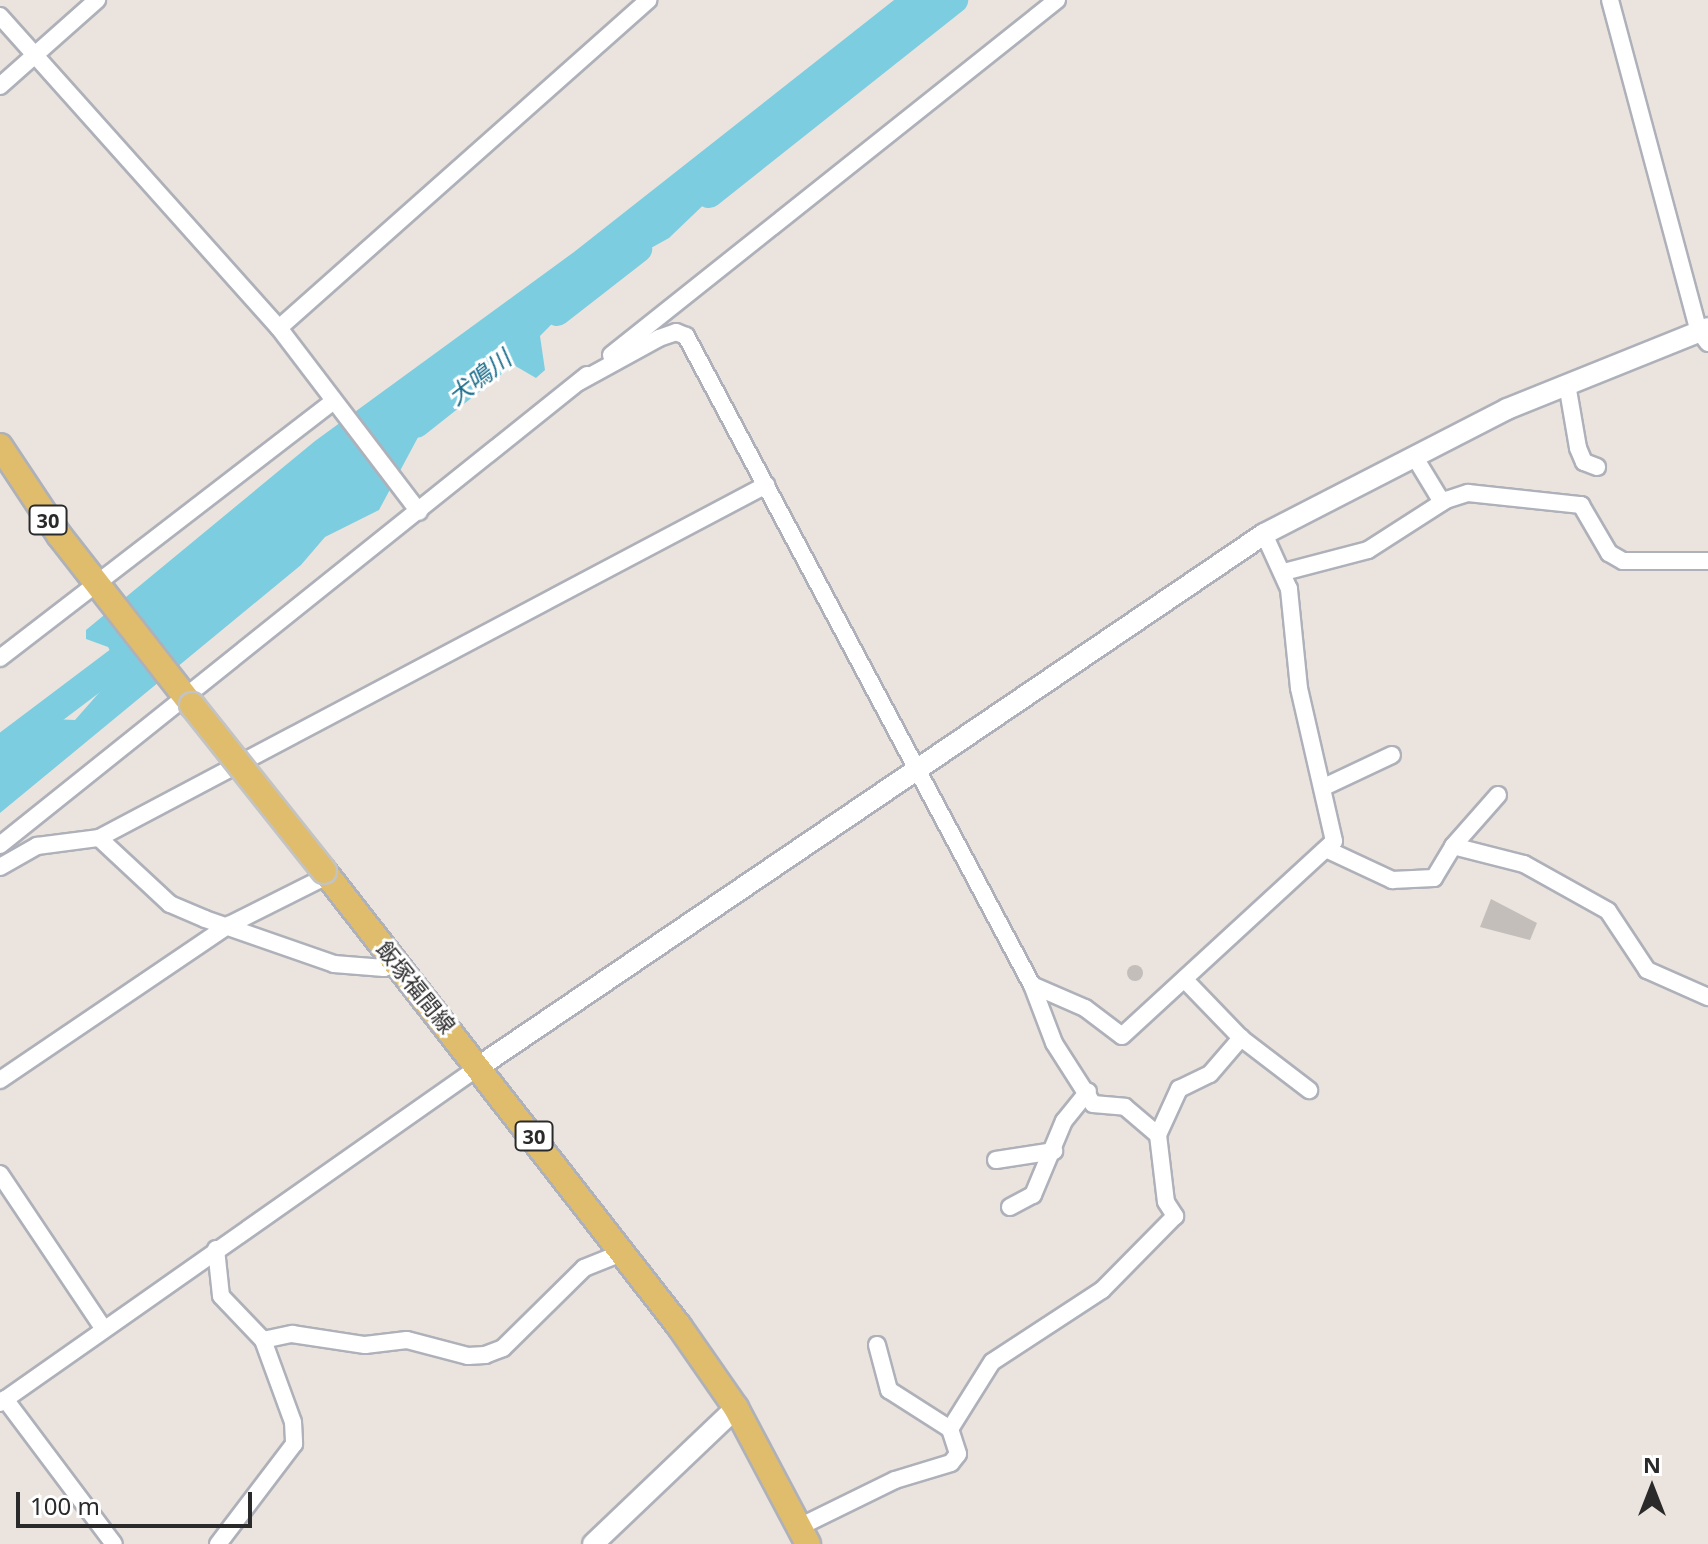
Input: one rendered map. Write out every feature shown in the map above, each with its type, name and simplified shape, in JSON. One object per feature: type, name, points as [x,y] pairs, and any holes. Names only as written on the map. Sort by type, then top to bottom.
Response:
[{"type":"main road","name":"飯塚福間線","points":[[0,446],[99,586],[624,1252],[736,1408],[804,1535]]},
{"type":"street","points":[[0,86],[97,0]]},
{"type":"street","points":[[279,328],[648,0]]},
{"type":"street","points":[[0,845],[1057,0]]},
{"type":"street","points":[[114,1544],[3,1401],[480,1066],[1264,534],[1414,456],[1567,384],[1705,334],[1610,0]]},
{"type":"street","points":[[0,16],[279,328],[419,512]]},
{"type":"street","points":[[579,382],[659,338],[676,332],[686,336],[1032,985],[1054,1043],[1088,1091],[1093,1104],[1125,1107],[1158,1135]]},
{"type":"street","points":[[1567,384],[1578,448],[1584,462],[1597,467]]},
{"type":"street","points":[[0,658],[99,586],[334,401]]},
{"type":"street","points":[[1414,456],[1442,502]]},
{"type":"street","points":[[0,867],[37,846],[99,838],[766,485]]},
{"type":"street","points":[[1284,572],[1368,550],[1442,502],[1468,493],[1558,499],[1581,505],[1609,553],[1623,561],[1708,561]]},
{"type":"street","points":[[1032,985],[1085,1008],[1122,1036],[1187,982],[1334,841],[1299,688],[1284,572],[1264,534]]},
{"type":"street","points":[[1324,787],[1392,755]]},
{"type":"street","points":[[1328,850],[1370,872],[1406,879],[1434,878],[1453,846],[1498,795]]},
{"type":"street","points":[[99,838],[170,904],[334,964],[384,968],[396,962]]},
{"type":"street","points":[[1453,846],[1524,864],[1608,911],[1647,970],[1708,997]]},
{"type":"street","points":[[0,1080],[229,925],[326,874]]},
{"type":"street","points":[[1187,982],[1241,1038],[1309,1090]]},
{"type":"street","points":[[950,1429],[992,1362],[1102,1290],[1175,1216],[1166,1202],[1158,1135],[1179,1089],[1210,1074],[1241,1038]]},
{"type":"street","points":[[1010,1207],[1033,1195],[1064,1121],[1088,1091]]},
{"type":"street","points":[[996,1160],[1054,1151]]},
{"type":"street","points":[[0,1174],[103,1328]]},
{"type":"street","points":[[216,1249],[221,1296],[263,1340],[293,1422],[294,1444],[218,1544]]},
{"type":"street","points":[[263,1340],[292,1334],[365,1345],[427,1341],[468,1356],[485,1355],[503,1348],[584,1268],[624,1252]]},
{"type":"street","points":[[804,1535],[895,1480],[951,1463],[958,1454],[950,1429],[889,1390],[877,1345]]},
{"type":"street","points":[[593,1544],[736,1408]]},
{"type":"water","points":[[894,0],[949,0],[786,126],[669,238],[597,278],[540,336],[545,370],[536,378],[505,360],[467,376],[423,428],[379,510],[325,537],[301,565],[0,813],[0,740],[29,718],[75,720],[120,669],[108,647],[86,639],[86,630],[315,441],[574,252]]},
{"type":"building","points":[[1491,899],[1537,923],[1530,940],[1480,927]]},
{"type":"building","points":[[1135,965],[1143,973],[1135,981],[1127,973]]},
{"type":"waterway","name":"犬鳴川","points":[[709,194],[954,0]]},
{"type":"waterway","name":"犬鳴川","points":[[557,312],[638,249]]},
{"type":"waterway","name":"犬鳴川","points":[[416,424],[525,338]]},
{"type":"waterway","name":"犬鳴川","points":[[0,750],[146,640]]}]
